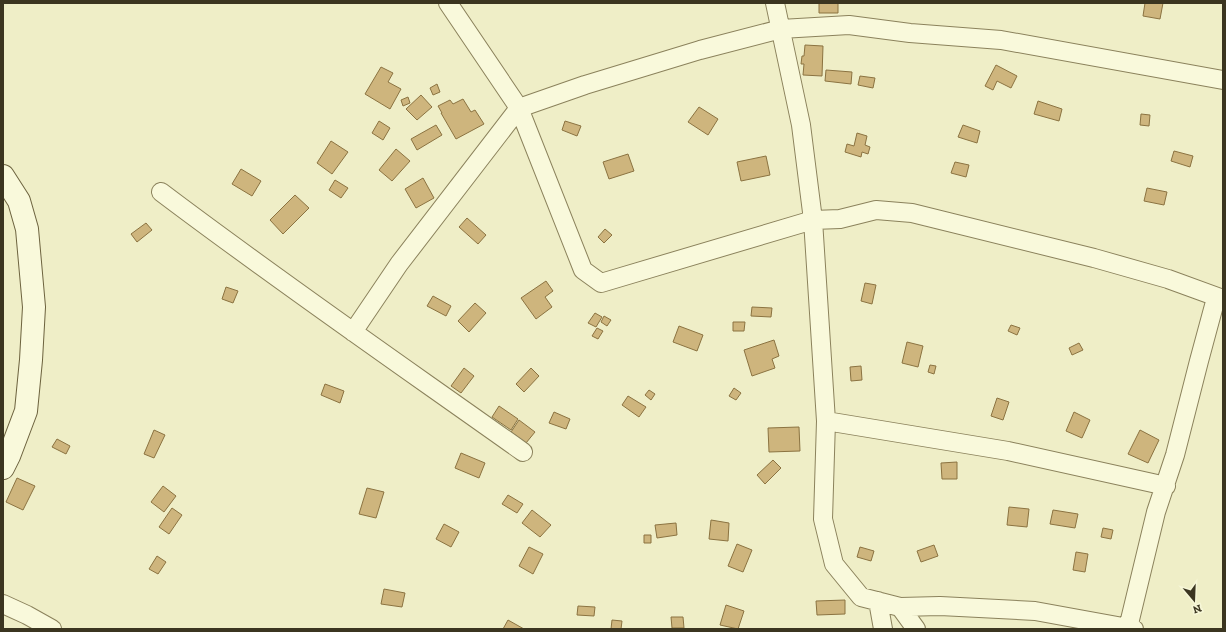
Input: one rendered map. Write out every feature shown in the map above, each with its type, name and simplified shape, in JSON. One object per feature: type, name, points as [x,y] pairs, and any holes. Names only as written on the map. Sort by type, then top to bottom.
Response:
[{"type":"street","points":[[448,3],[519,108],[583,270],[602,283],[813,220],[840,219],[876,210],[912,212],[1094,258],[1168,279],[1220,298],[1166,486],[1156,512],[1131,628],[1035,612],[940,606],[900,607],[861,597],[834,564],[823,519],[826,421],[813,220],[801,125],[775,3]]},
{"type":"street","points":[[353,332],[399,264],[519,108],[606,78],[700,50],[781,28],[850,25],[910,34],[1001,40],[1223,80]]},
{"type":"street","points":[[3,176],[19,201],[27,230],[34,307],[26,410],[3,468]]},
{"type":"street","points":[[162,192],[217,234],[353,332],[523,452]]},
{"type":"street","points":[[826,421],[1008,451],[1166,486]]},
{"type":"street","points":[[878,601],[883,629]]},
{"type":"street","points":[[3,604],[52,629]]},
{"type":"street","points":[[900,607],[916,629]]},
{"type":"building","points":[[819,3],[838,3],[838,13],[819,13]]},
{"type":"building","points":[[1145,3],[1163,3],[1160,19],[1143,16]]},
{"type":"building","points":[[805,45],[823,46],[822,76],[803,75],[804,64],[801,64],[802,56],[804,56]]},
{"type":"building","points":[[996,65],[1017,76],[1011,88],[997,81],[993,90],[985,86]]},
{"type":"building","points":[[381,67],[393,73],[388,82],[401,89],[390,109],[365,94]]},
{"type":"building","points":[[826,70],[852,72],[851,84],[825,81]]},
{"type":"building","points":[[860,76],[875,78],[873,88],[858,85]]},
{"type":"building","points":[[437,84],[440,92],[433,95],[430,88]]},
{"type":"building","points":[[421,95],[432,107],[417,120],[406,109]]},
{"type":"building","points":[[408,97],[410,103],[403,106],[401,100]]},
{"type":"building","points":[[463,99],[471,112],[475,110],[484,124],[456,139],[438,106],[450,100],[453,104]]},
{"type":"building","points":[[1038,101],[1062,109],[1059,121],[1034,114]]},
{"type":"building","points":[[699,107],[718,119],[708,135],[688,122]]},
{"type":"building","points":[[1141,114],[1150,115],[1149,126],[1140,125]]},
{"type":"building","points":[[379,121],[390,128],[383,140],[372,133]]},
{"type":"building","points":[[565,121],[581,126],[577,136],[562,130]]},
{"type":"building","points":[[436,125],[442,135],[417,150],[411,139]]},
{"type":"building","points":[[963,125],[980,131],[977,143],[958,137]]},
{"type":"building","points":[[857,133],[867,136],[865,145],[870,147],[868,154],[862,152],[861,157],[845,152],[847,144],[854,146]]},
{"type":"building","points":[[331,141],[348,152],[332,174],[317,163]]},
{"type":"building","points":[[396,149],[410,161],[392,181],[379,170]]},
{"type":"building","points":[[1174,151],[1193,156],[1190,167],[1171,161]]},
{"type":"building","points":[[628,154],[634,171],[609,179],[603,162]]},
{"type":"building","points":[[766,156],[770,175],[741,181],[737,162]]},
{"type":"building","points":[[955,162],[969,165],[966,177],[951,173]]},
{"type":"building","points":[[241,169],[261,181],[252,196],[232,184]]},
{"type":"building","points":[[423,178],[434,198],[416,208],[405,189]]},
{"type":"building","points":[[335,180],[348,188],[341,198],[329,190]]},
{"type":"building","points":[[1147,188],[1167,192],[1164,205],[1144,201]]},
{"type":"building","points":[[295,195],[309,208],[283,234],[270,220]]},
{"type":"building","points":[[467,218],[486,235],[478,244],[459,227]]},
{"type":"building","points":[[146,223],[152,230],[137,242],[131,234]]},
{"type":"building","points":[[605,229],[612,235],[604,243],[598,237]]},
{"type":"building","points":[[546,281],[553,291],[545,297],[552,307],[536,319],[521,298]]},
{"type":"building","points":[[865,283],[876,285],[872,304],[861,301]]},
{"type":"building","points":[[226,287],[238,291],[233,303],[222,299]]},
{"type":"building","points":[[433,296],[451,306],[446,316],[427,306]]},
{"type":"building","points":[[475,303],[486,313],[469,332],[458,321]]},
{"type":"building","points":[[752,307],[772,308],[771,317],[751,316]]},
{"type":"building","points":[[595,313],[602,317],[596,327],[588,323]]},
{"type":"building","points":[[604,316],[611,320],[607,326],[601,322]]},
{"type":"building","points":[[733,322],[745,322],[744,331],[733,331]]},
{"type":"building","points":[[1011,325],[1020,328],[1017,335],[1008,331]]},
{"type":"building","points":[[679,326],[703,335],[697,351],[673,342]]},
{"type":"building","points":[[597,328],[603,331],[598,339],[592,336]]},
{"type":"building","points":[[774,340],[779,356],[772,359],[775,368],[752,376],[744,350]]},
{"type":"building","points":[[907,342],[923,346],[918,367],[902,363]]},
{"type":"building","points":[[1079,343],[1083,350],[1072,355],[1069,348]]},
{"type":"building","points":[[930,365],[936,366],[934,374],[928,372]]},
{"type":"building","points":[[861,366],[862,380],[851,381],[850,367]]},
{"type":"building","points":[[464,368],[474,376],[461,393],[451,386]]},
{"type":"building","points":[[531,368],[539,376],[524,392],[516,384]]},
{"type":"building","points":[[325,384],[344,391],[340,403],[321,395]]},
{"type":"building","points":[[734,388],[741,393],[736,400],[729,396]]},
{"type":"building","points":[[649,390],[655,394],[651,400],[645,395]]},
{"type":"building","points":[[628,396],[646,407],[639,417],[622,405]]},
{"type":"building","points":[[997,398],[1009,402],[1003,420],[991,416]]},
{"type":"building","points":[[499,406],[518,419],[511,430],[492,417]]},
{"type":"building","points":[[554,412],[570,419],[566,429],[549,423]]},
{"type":"building","points":[[1074,412],[1090,420],[1082,438],[1066,431]]},
{"type":"building","points":[[519,420],[535,432],[526,443],[511,432]]},
{"type":"building","points":[[799,427],[800,451],[769,452],[768,428]]},
{"type":"building","points":[[154,430],[165,435],[154,458],[144,454]]},
{"type":"building","points":[[1140,430],[1159,440],[1148,463],[1128,454]]},
{"type":"building","points":[[57,439],[70,446],[66,454],[52,447]]},
{"type":"building","points":[[461,453],[485,463],[479,478],[455,468]]},
{"type":"building","points":[[773,460],[781,468],[765,484],[757,475]]},
{"type":"building","points":[[957,462],[957,479],[942,479],[941,463]]},
{"type":"building","points":[[17,478],[35,486],[23,510],[6,502]]},
{"type":"building","points":[[163,486],[176,496],[164,512],[151,502]]},
{"type":"building","points":[[367,488],[384,492],[376,518],[359,514]]},
{"type":"building","points":[[508,495],[523,504],[517,513],[502,504]]},
{"type":"building","points":[[1009,507],[1029,509],[1027,527],[1007,525]]},
{"type":"building","points":[[172,508],[182,515],[169,534],[159,527]]},
{"type":"building","points":[[532,510],[551,525],[540,537],[522,523]]},
{"type":"building","points":[[1053,510],[1078,514],[1075,528],[1050,524]]},
{"type":"building","points":[[711,520],[729,523],[728,541],[709,539]]},
{"type":"building","points":[[676,523],[677,535],[657,538],[655,525]]},
{"type":"building","points":[[444,524],[459,532],[451,547],[436,539]]},
{"type":"building","points":[[1103,528],[1113,530],[1111,539],[1101,537]]},
{"type":"building","points":[[644,535],[651,535],[651,543],[644,543]]},
{"type":"building","points":[[737,544],[752,550],[743,572],[728,566]]},
{"type":"building","points":[[934,545],[938,556],[921,562],[917,551]]},
{"type":"building","points":[[529,547],[543,554],[533,574],[519,566]]},
{"type":"building","points":[[860,547],[874,551],[871,561],[857,557]]},
{"type":"building","points":[[1076,552],[1088,554],[1085,572],[1073,570]]},
{"type":"building","points":[[157,556],[166,562],[158,574],[149,569]]},
{"type":"building","points":[[384,589],[405,593],[402,607],[381,604]]},
{"type":"building","points":[[845,600],[845,614],[817,615],[816,601]]},
{"type":"building","points":[[726,605],[744,611],[738,629],[720,625]]},
{"type":"building","points":[[578,606],[595,607],[594,616],[577,615]]},
{"type":"building","points":[[671,617],[683,617],[684,628],[672,628]]},
{"type":"building","points":[[508,620],[524,629],[503,629]]},
{"type":"building","points":[[612,620],[622,621],[621,629],[611,629]]}]
